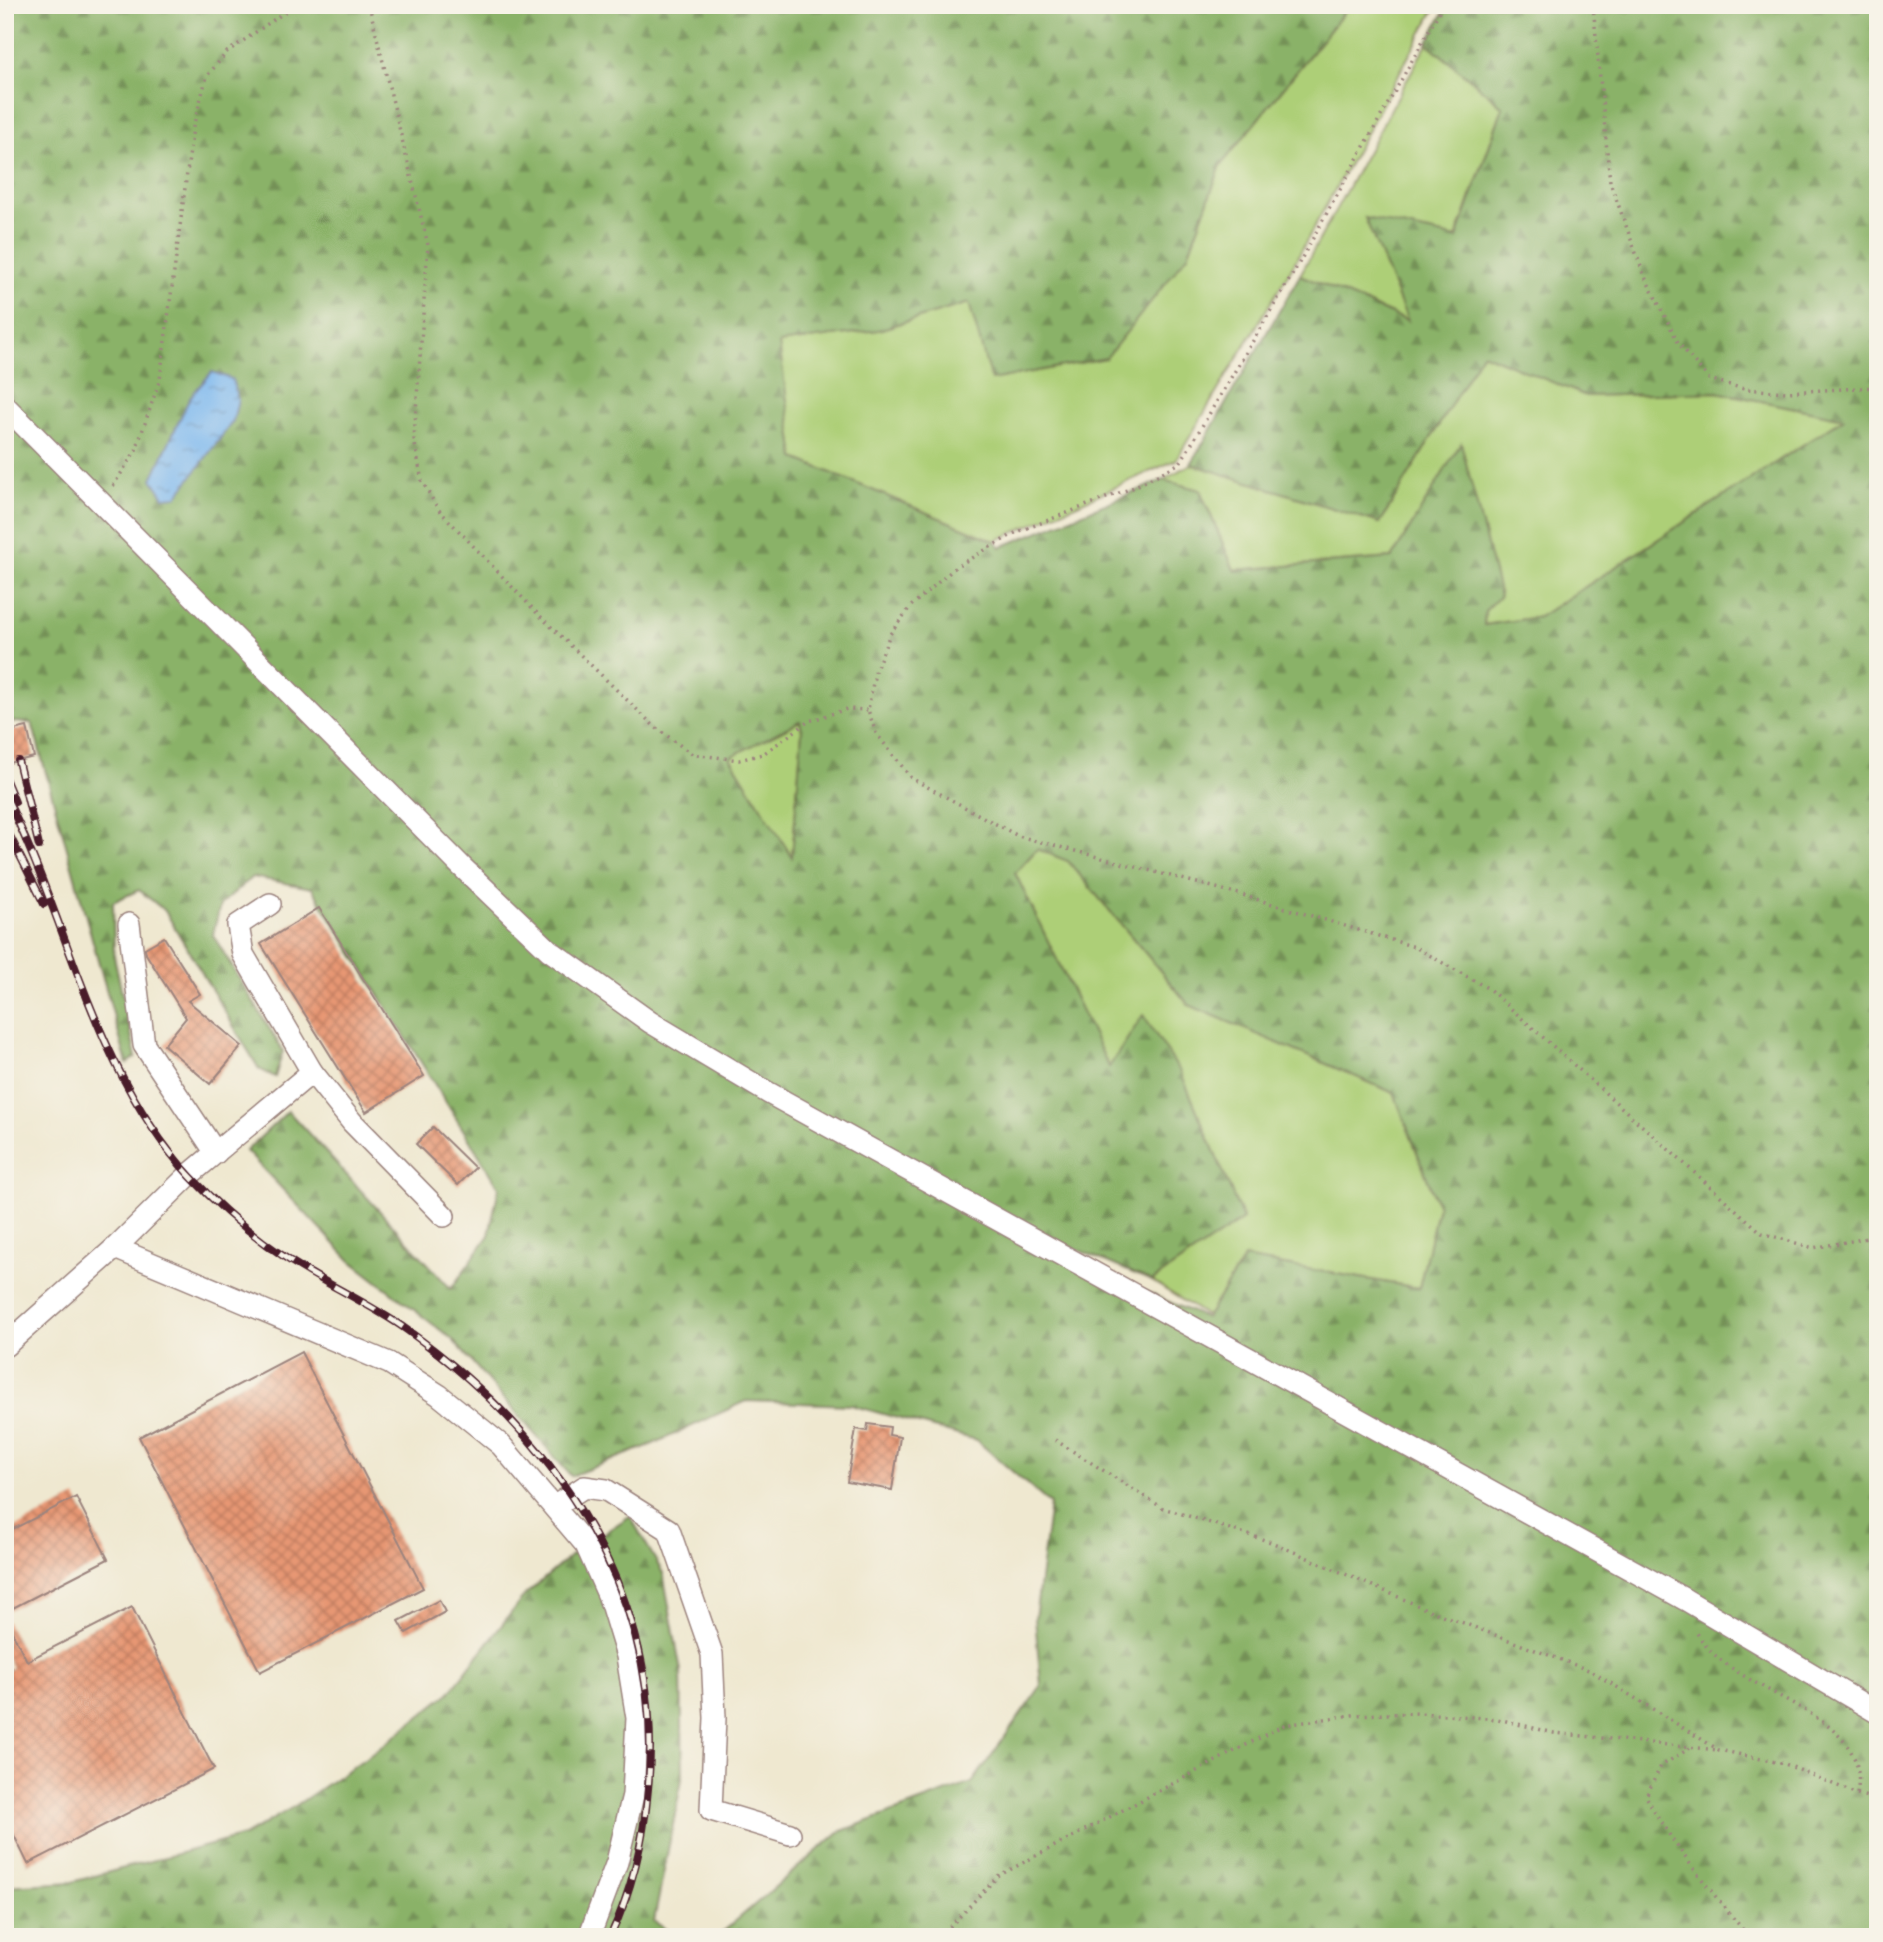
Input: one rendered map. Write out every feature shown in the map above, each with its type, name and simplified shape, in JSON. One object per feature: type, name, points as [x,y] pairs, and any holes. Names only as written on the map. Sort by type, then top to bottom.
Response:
[{"type":"street","points":[[5,406],[462,867],[549,950],[650,1022],[767,1092],[1686,1600],[1878,1713]]},
{"type":"street","points":[[270,904],[238,925],[243,954],[312,1072],[352,1122],[444,1216]]},
{"type":"street","points":[[129,923],[144,1045],[216,1153]]},
{"type":"street","points":[[5,1346],[216,1153],[312,1072]]},
{"type":"street","points":[[115,1248],[389,1363],[439,1395],[501,1445],[586,1545],[609,1597],[627,1656],[637,1718],[633,1795],[617,1862],[589,1937]]},
{"type":"street","points":[[555,1506],[584,1487],[606,1490],[669,1530],[712,1654],[715,1718],[711,1810],[790,1834]]},
{"type":"path","points":[[102,503],[136,450],[160,379],[193,127],[208,76],[227,52],[295,5]]},
{"type":"path","points":[[369,5],[429,245],[414,439],[422,481],[438,509],[537,613],[655,727],[692,754],[738,761],[763,754],[809,721],[847,709],[868,710]]},
{"type":"path","points":[[1443,5],[1294,272],[1180,463],[1132,488],[1017,532],[957,566],[911,606],[890,634],[875,672],[868,710],[876,733],[911,778],[1018,836],[1238,894],[1415,947],[1489,989],[1762,1233],[1813,1248],[1878,1236]]},
{"type":"path","points":[[1593,5],[1610,182],[1644,275],[1679,344],[1709,379],[1744,389],[1787,392],[1878,387]]},
{"type":"path","points":[[1055,1440],[1163,1508],[1271,1542],[1426,1609],[1591,1671],[1719,1750]]},
{"type":"path","points":[[1686,1600],[1701,1640],[1717,1660],[1838,1733],[1855,1755],[1860,1776],[1857,1794]]},
{"type":"path","points":[[940,1937],[998,1876],[1284,1725],[1352,1715],[1420,1713],[1499,1719],[1554,1733],[1719,1750],[1785,1764],[1878,1801]]},
{"type":"path","points":[[1691,1746],[1661,1766],[1646,1796],[1658,1818],[1704,1882],[1749,1937]]},
{"type":"green space","points":[[5,5],[1350,5],[1221,165],[1188,255],[1106,358],[991,380],[969,303],[878,330],[779,343],[795,458],[995,541],[1001,547],[1163,480],[1200,490],[1234,570],[1392,558],[1461,443],[1500,596],[1485,611],[1484,625],[1539,617],[1844,418],[1717,392],[1586,396],[1482,353],[1380,523],[1191,464],[1300,275],[1408,321],[1365,218],[1457,238],[1503,107],[1427,43],[1448,5],[1878,5],[1878,1937],[717,1937],[839,1832],[972,1783],[1041,1686],[1035,1618],[1050,1504],[976,1440],[851,1405],[746,1401],[653,1444],[571,1476],[452,1339],[351,1261],[246,1151],[288,1111],[451,1289],[489,1235],[499,1187],[312,888],[252,877],[220,905],[213,935],[283,1051],[275,1077],[259,1069],[165,911],[139,890],[113,902],[114,956],[136,1057],[127,1064],[32,723],[13,722],[5,713]],"holes":[[[800,721],[802,731],[792,857],[730,757]],[[1037,849],[1068,861],[1189,1005],[1394,1093],[1438,1206],[1419,1288],[1244,1258],[1206,1318],[979,1220],[981,1209],[1152,1281],[1243,1219],[1181,1073],[1143,1015],[1109,1067],[1015,873]]]},
{"type":"green space","points":[[1350,5],[1437,5],[1291,269],[1176,460],[995,541],[795,458],[778,343],[878,330],[969,303],[1188,255],[1221,165]]},
{"type":"green space","points":[[1427,43],[1503,107],[1456,238],[1366,219],[1408,321],[1300,275]]},
{"type":"green space","points":[[1482,353],[1586,396],[1717,392],[1844,418],[1539,617],[1484,625],[1485,611],[1461,444],[1392,558],[1234,570],[1200,490],[1163,480],[1191,464],[1380,523]]},
{"type":"green space","points":[[800,720],[802,731],[792,858],[730,757]]},
{"type":"green space","points":[[1037,849],[1068,861],[1189,1005],[1394,1093],[1438,1206],[1419,1288],[1244,1258],[1207,1316],[1152,1281],[1243,1219],[1143,1016],[1109,1068],[1015,873]]},
{"type":"green space","points":[[630,1516],[663,1573],[681,1671],[683,1774],[654,1921],[676,1937],[5,1937],[5,1886],[72,1882],[244,1836],[295,1806],[376,1751],[449,1693],[525,1595],[574,1553]]},
{"type":"water","points":[[212,372],[232,379],[238,400],[233,421],[177,496],[164,497],[152,479],[190,397]]},
{"type":"building","points":[[27,727],[34,757],[5,764],[5,732]]},
{"type":"building","points":[[319,908],[424,1076],[366,1112],[261,944]]},
{"type":"building","points":[[164,937],[200,994],[188,1001],[242,1046],[210,1084],[164,1045],[186,1018],[146,954],[145,948]]},
{"type":"building","points":[[433,1127],[475,1168],[458,1185],[416,1144]]},
{"type":"building","points":[[301,1352],[423,1588],[260,1672],[139,1437]]},
{"type":"building","points":[[868,1424],[890,1427],[889,1435],[900,1437],[892,1490],[847,1482],[856,1429],[867,1431]]},
{"type":"building","points":[[76,1497],[108,1559],[5,1612],[5,1533]]},
{"type":"building","points":[[439,1600],[445,1612],[406,1633],[399,1621]]},
{"type":"building","points":[[132,1607],[214,1769],[28,1864],[5,1817],[5,1672],[12,1668],[5,1654],[5,1618],[27,1661]]},
{"type":"railway","points":[[18,761],[39,846]]},
{"type":"railway","points":[[5,778],[15,802]]},
{"type":"railway","points":[[5,795],[47,892],[106,1043],[130,1091],[158,1136],[191,1177],[224,1210],[261,1240],[286,1258],[392,1320],[461,1373],[511,1420],[554,1472],[591,1528],[619,1588],[639,1651],[649,1719],[648,1789],[643,1827],[631,1883],[610,1937]]},
{"type":"railway","points":[[5,826],[44,904]]}]
